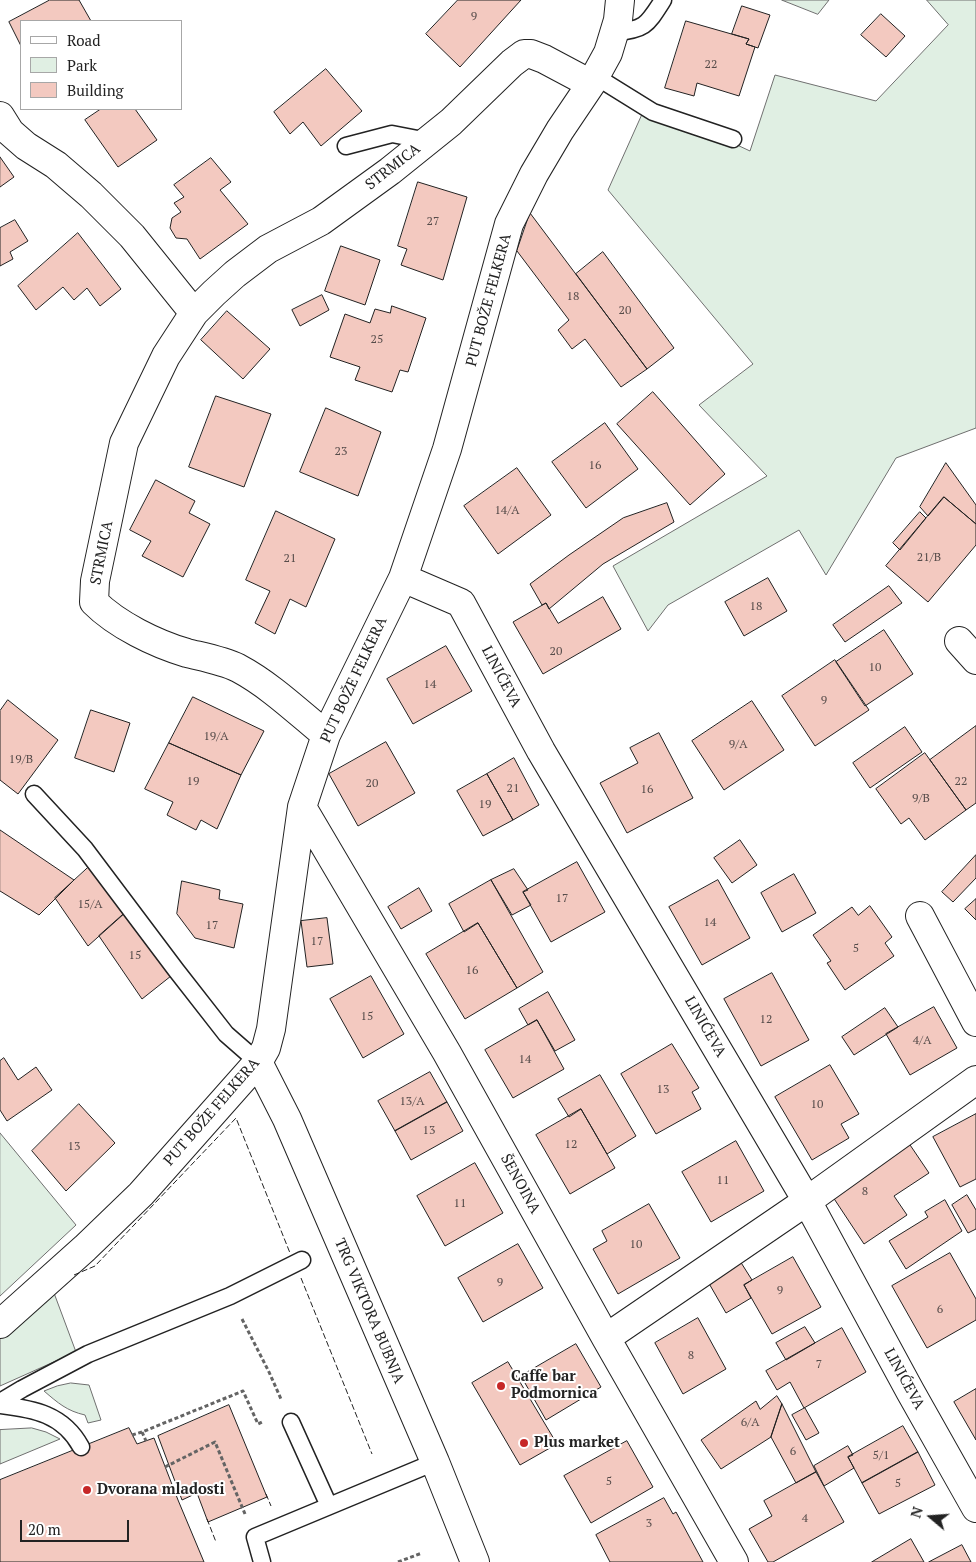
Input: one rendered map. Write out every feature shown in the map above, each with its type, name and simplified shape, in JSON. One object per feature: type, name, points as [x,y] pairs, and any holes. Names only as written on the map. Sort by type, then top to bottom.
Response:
[{"type":"street","name":"PUT BOŽE FELKERA","points":[[0,1324],[85,1248],[141,1194],[258,1062],[266,1048],[271,1029],[302,807],[326,735],[403,578],[447,449],[509,224],[534,174],[608,53],[618,20],[620,0]]},
{"type":"street","name":"STRMICA","points":[[326,735],[259,681],[236,667],[178,650],[134,630],[102,610],[94,602],[95,581],[124,443],[166,356],[194,313],[228,280],[268,250],[321,221],[390,171],[451,122],[512,63],[524,54],[532,54],[544,58],[593,80]]},
{"type":"street","points":[[0,116],[10,132],[26,146],[56,164],[91,195],[132,236],[194,313]]},
{"type":"street","name":"LINIĆEVA","points":[[403,578],[461,603],[541,751],[807,1201],[976,1508]]},
{"type":"street","name":"ŠENOINA","points":[[302,807],[447,1053],[734,1562]]},
{"type":"street","points":[[920,916],[976,1022]]},
{"type":"street","name":"TRG VIKTORA BUBNJA","points":[[258,1062],[290,1128],[435,1462],[475,1562]]},
{"type":"street","points":[[606,1338],[807,1201],[976,1080]]},
{"type":"lane","points":[[614,32],[634,31],[645,26],[663,0]]},
{"type":"lane","points":[[593,80],[653,112],[733,139]]},
{"type":"lane","points":[[346,146],[392,134],[428,140]]},
{"type":"lane","points":[[34,794],[85,849],[226,1034],[258,1062]]},
{"type":"lane","points":[[0,1404],[22,1389],[88,1354],[230,1296],[302,1260]]},
{"type":"lane","points":[[0,1404],[26,1408],[45,1414],[65,1427],[81,1447]]},
{"type":"lane","points":[[291,1422],[329,1506]]},
{"type":"lane","points":[[262,1562],[255,1537],[435,1462]]},
{"type":"path","points":[[230,1296],[269,1372],[280,1398]]},
{"type":"path","points":[[132,1435],[243,1391],[258,1424],[272,1418]]},
{"type":"path","points":[[142,1432],[146,1441]]},
{"type":"path","points":[[165,1467],[216,1442],[247,1520]]},
{"type":"path","points":[[398,1562],[422,1553]]},
{"type":"green space","points":[[782,0],[829,0],[818,14]]},
{"type":"green space","points":[[927,0],[976,0],[976,428],[896,458],[826,575],[799,530],[668,605],[648,631],[613,566],[767,476],[699,405],[753,364],[608,190],[647,103],[750,151],[775,75],[876,101],[948,25]]},
{"type":"green space","points":[[0,1133],[76,1225],[0,1296]]},
{"type":"green space","points":[[54,1293],[76,1352],[0,1386],[0,1338]]},
{"type":"green space","points":[[71,1383],[89,1385],[101,1420],[88,1423],[85,1415],[63,1406],[44,1391]]},
{"type":"green space","points":[[32,1428],[60,1439],[0,1464],[0,1430]]},
{"type":"building","points":[[50,0],[79,0],[90,20],[20,20],[20,44],[9,22]]},
{"type":"building","points":[[458,0],[521,0],[460,67],[426,34]]},
{"type":"building","points":[[742,6],[770,15],[758,48],[746,44],[749,39],[732,34]]},
{"type":"building","points":[[881,14],[905,36],[886,57],[861,35]]},
{"type":"building","points":[[686,21],[749,39],[746,44],[755,47],[739,96],[697,83],[694,96],[665,88]]},
{"type":"building","points":[[326,69],[362,111],[321,146],[303,122],[290,134],[274,112]]},
{"type":"building","points":[[100,110],[136,110],[157,140],[118,167],[85,120]]},
{"type":"building","points":[[0,157],[14,177],[0,187]]},
{"type":"building","points":[[211,158],[231,182],[220,190],[248,224],[200,259],[187,239],[176,238],[170,228],[172,218],[181,212],[174,203],[184,197],[174,185]]},
{"type":"building","points":[[418,182],[467,197],[443,280],[401,265],[407,249],[398,246]]},
{"type":"building","points":[[530,213],[647,369],[621,387],[585,339],[572,349],[558,330],[569,320],[517,251]]},
{"type":"building","points":[[15,220],[28,241],[10,252],[13,259],[0,266],[0,228]]},
{"type":"building","points":[[78,233],[121,289],[100,306],[87,288],[74,300],[63,287],[36,310],[18,286]]},
{"type":"building","points":[[341,246],[380,260],[365,305],[325,291]]},
{"type":"building","points":[[603,252],[674,348],[647,369],[576,274]]},
{"type":"building","points":[[322,295],[329,310],[300,326],[292,310]]},
{"type":"building","points":[[392,306],[426,318],[408,372],[400,370],[392,392],[355,380],[360,367],[330,357],[345,314],[370,323],[375,309],[390,313]]},
{"type":"building","points":[[227,311],[270,349],[243,379],[201,340]]},
{"type":"building","points":[[653,392],[725,474],[690,505],[617,424]]},
{"type":"building","points":[[216,396],[271,414],[244,487],[189,467]]},
{"type":"building","points":[[326,408],[381,432],[358,496],[300,472]]},
{"type":"building","points":[[605,423],[638,469],[586,508],[552,462]]},
{"type":"building","points":[[946,463],[976,505],[976,524],[944,497],[928,516],[920,507]]},
{"type":"building","points":[[517,468],[551,515],[498,554],[464,506]]},
{"type":"building","points":[[156,480],[195,501],[189,513],[210,524],[183,577],[142,556],[151,541],[130,530]]},
{"type":"building","points":[[944,497],[976,524],[976,545],[928,602],[886,566]]},
{"type":"building","points":[[667,503],[674,522],[603,564],[549,609],[546,603],[542,605],[530,584],[623,518]]},
{"type":"building","points":[[276,511],[335,539],[306,607],[290,599],[275,634],[255,623],[270,591],[246,580]]},
{"type":"building","points":[[920,512],[926,518],[900,550],[893,543]]},
{"type":"building","points":[[768,578],[787,611],[744,636],[725,602]]},
{"type":"building","points":[[889,586],[902,603],[845,642],[833,625]]},
{"type":"building","points":[[603,597],[621,629],[543,674],[513,622],[546,603],[558,623]]},
{"type":"building","points":[[884,630],[913,674],[865,706],[836,662]]},
{"type":"building","points":[[446,646],[472,691],[413,724],[387,679]]},
{"type":"building","points":[[835,660],[869,710],[815,746],[782,696]]},
{"type":"building","points":[[193,697],[264,731],[241,775],[169,743]]},
{"type":"building","points":[[8,700],[58,740],[18,794],[0,780],[0,711]]},
{"type":"building","points":[[752,701],[784,750],[724,790],[692,741]]},
{"type":"building","points":[[91,710],[130,723],[114,772],[75,758]]},
{"type":"building","points":[[976,726],[976,803],[966,810],[930,760]]},
{"type":"building","points":[[905,727],[922,752],[870,788],[853,763]]},
{"type":"building","points":[[659,733],[693,798],[627,833],[600,783],[638,763],[630,748]]},
{"type":"building","points":[[386,742],[415,793],[358,826],[329,774]]},
{"type":"building","points":[[169,743],[241,775],[217,829],[201,820],[196,830],[167,815],[173,802],[145,789]]},
{"type":"building","points":[[925,753],[966,810],[925,840],[909,818],[901,824],[876,789]]},
{"type":"building","points":[[514,758],[539,805],[513,820],[487,774]]},
{"type":"building","points":[[487,774],[513,820],[483,836],[457,791]]},
{"type":"building","points":[[0,830],[74,880],[39,915],[0,891]]},
{"type":"building","points":[[740,840],[757,865],[732,883],[714,858]]},
{"type":"building","points":[[976,855],[976,878],[953,902],[942,892]]},
{"type":"building","points":[[577,862],[605,912],[551,942],[523,892]]},
{"type":"building","points":[[91,865],[126,912],[88,946],[55,898]]},
{"type":"building","points":[[514,869],[528,890],[523,892],[531,905],[512,915],[491,880]]},
{"type":"building","points":[[794,874],[816,913],[782,932],[761,893]]},
{"type":"building","points":[[491,880],[543,972],[517,988],[478,923],[464,932],[449,904]]},
{"type":"building","points":[[718,880],[750,938],[702,965],[669,907]]},
{"type":"building","points":[[182,881],[220,890],[219,899],[243,904],[234,948],[195,938],[177,914]]},
{"type":"building","points":[[419,888],[432,911],[401,929],[388,907]]},
{"type":"building","points":[[976,899],[976,920],[965,909]]},
{"type":"building","points":[[870,906],[892,937],[885,943],[894,956],[845,990],[827,963],[831,961],[813,935],[852,907],[858,915]]},
{"type":"building","points":[[126,912],[171,976],[142,999],[99,936]]},
{"type":"building","points":[[327,918],[333,964],[307,967],[301,921]]},
{"type":"building","points":[[478,923],[517,988],[465,1019],[426,954]]},
{"type":"building","points":[[772,973],[809,1040],[761,1066],[724,999]]},
{"type":"building","points":[[371,976],[404,1034],[363,1058],[330,999]]},
{"type":"building","points":[[548,992],[575,1040],[555,1051],[537,1020],[528,1025],[519,1009]]},
{"type":"building","points":[[934,1007],[957,1048],[910,1075],[886,1034]]},
{"type":"building","points":[[885,1008],[898,1027],[854,1055],[842,1037]]},
{"type":"building","points":[[537,1020],[564,1069],[513,1098],[485,1050]]},
{"type":"building","points":[[672,1044],[699,1088],[692,1092],[701,1109],[656,1134],[621,1074]]},
{"type":"building","points":[[4,1058],[18,1080],[36,1067],[52,1090],[7,1121],[0,1110],[0,1061]]},
{"type":"building","points":[[830,1065],[859,1114],[841,1124],[849,1138],[812,1160],[775,1097]]},
{"type":"building","points":[[430,1072],[447,1102],[395,1131],[378,1101]]},
{"type":"building","points":[[600,1075],[636,1136],[607,1154],[581,1109],[569,1117],[558,1099]]},
{"type":"building","points":[[447,1102],[463,1131],[411,1160],[395,1131]]},
{"type":"building","points":[[79,1104],[115,1143],[66,1191],[32,1151]]},
{"type":"building","points":[[581,1109],[615,1168],[570,1194],[536,1135]]},
{"type":"building","points":[[976,1114],[976,1179],[960,1187],[933,1137]]},
{"type":"building","points":[[904,1136],[929,1173],[894,1196],[907,1215],[864,1244],[827,1188]]},
{"type":"building","points":[[736,1141],[764,1191],[711,1222],[682,1172]]},
{"type":"building","points":[[475,1163],[503,1213],[445,1246],[417,1196]]},
{"type":"building","points":[[967,1195],[976,1210],[976,1229],[968,1233],[952,1205]]},
{"type":"building","points":[[945,1200],[962,1231],[906,1269],[889,1241],[928,1217],[925,1212]]},
{"type":"building","points":[[649,1204],[680,1258],[618,1294],[593,1249],[607,1241],[602,1231]]},
{"type":"building","points":[[518,1244],[543,1288],[483,1322],[458,1278]]},
{"type":"building","points":[[950,1253],[976,1299],[976,1320],[927,1348],[892,1286]]},
{"type":"building","points":[[793,1257],[821,1307],[772,1334],[744,1285]]},
{"type":"building","points":[[740,1261],[752,1280],[744,1285],[751,1298],[726,1313],[707,1280]]},
{"type":"building","points":[[698,1318],[726,1369],[683,1394],[655,1343]]},
{"type":"building","points":[[805,1327],[815,1343],[786,1360],[776,1343]]},
{"type":"building","points":[[842,1328],[866,1372],[804,1408],[790,1382],[777,1390],[766,1371]]},
{"type":"building","points":[[576,1344],[601,1387],[546,1420],[521,1376]]},
{"type":"building","points":[[508,1362],[557,1444],[520,1465],[472,1383]]},
{"type":"building","points":[[976,1389],[976,1440],[954,1402]]},
{"type":"building","points":[[777,1396],[782,1404],[771,1437],[721,1469],[701,1440],[756,1401],[760,1409]]},
{"type":"building","points":[[782,1404],[816,1472],[796,1483],[771,1437]]},
{"type":"building","points":[[229,1405],[267,1497],[208,1522],[197,1493],[182,1500],[158,1436]]},
{"type":"building","points":[[805,1408],[819,1433],[806,1440],[792,1415]]},
{"type":"building","points":[[903,1426],[918,1452],[862,1483],[848,1457]]},
{"type":"building","name":"Dvorana mladosti","points":[[129,1428],[137,1444],[154,1438],[204,1562],[0,1562],[0,1480]]},
{"type":"building","points":[[627,1441],[653,1487],[591,1523],[564,1476]]},
{"type":"building","points":[[848,1446],[853,1455],[848,1457],[854,1468],[824,1486],[814,1466]]},
{"type":"building","points":[[918,1452],[935,1485],[879,1514],[862,1483]]},
{"type":"building","points":[[816,1472],[844,1522],[773,1562],[768,1562],[749,1529],[772,1516],[764,1501]]},
{"type":"building","points":[[664,1498],[673,1514],[676,1512],[703,1562],[610,1562],[596,1535]]},
{"type":"building","points":[[911,1539],[924,1562],[872,1562]]},
{"type":"building","points":[[962,1545],[971,1562],[929,1562]]},
{"type":"fence","points":[[74,1275],[95,1266],[236,1118],[290,1253]]},
{"type":"fence","points":[[301,1278],[372,1454]]},
{"type":"fence","points":[[266,1494],[271,1506]]},
{"type":"fence","points":[[207,1519],[216,1542]]},
{"type":"place","name":"Caffe bar Podmornica","points":[[501,1386]]},
{"type":"place","name":"Plus market","points":[[524,1443]]},
{"type":"place","name":"Dvorana mladosti","points":[[87,1490]]}]
